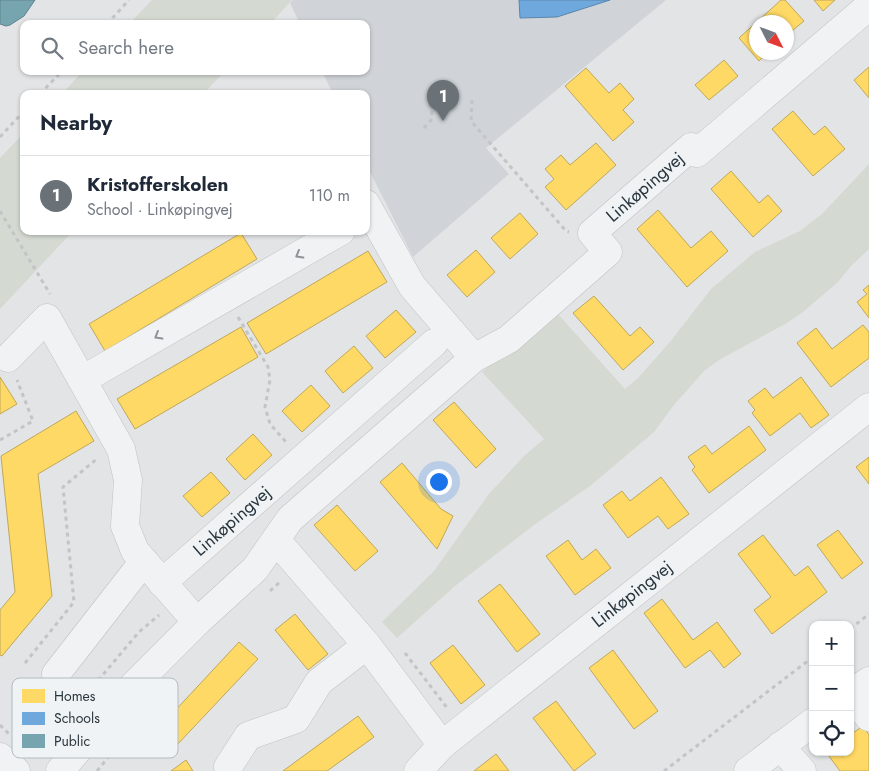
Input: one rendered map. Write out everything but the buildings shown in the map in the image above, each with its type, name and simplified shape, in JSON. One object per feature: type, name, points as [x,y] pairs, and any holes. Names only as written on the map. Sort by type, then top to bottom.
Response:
[{"type":"street","name":"Linkøpingvej","points":[[141,678],[255,568],[290,520],[474,358],[509,338],[608,252],[592,233],[691,147],[697,154],[869,6]]},
{"type":"street","points":[[370,215],[412,286],[474,358]]},
{"type":"street","points":[[82,380],[334,235]]},
{"type":"street","points":[[8,358],[47,318],[121,449],[128,480],[124,526],[135,551],[197,622]]},
{"type":"street","name":"Linkøpingvej","points":[[169,591],[302,459],[434,343]]},
{"type":"street","name":"Linkøpingvej","points":[[418,771],[452,736],[869,407]]},
{"type":"street","points":[[276,540],[367,645],[452,736]]},
{"type":"street","points":[[56,674],[144,562]]},
{"type":"street","points":[[228,766],[248,736],[296,719],[319,682],[367,645]]},
{"type":"street","points":[[854,692],[869,681]]},
{"type":"street","points":[[854,699],[869,716]]},
{"type":"street","points":[[748,771],[809,725]]},
{"type":"street","points":[[780,746],[802,771]]},
{"type":"street","points":[[9,750],[16,771]]},
{"type":"street","name":"Linkøpingvej","points":[[60,771],[71,758]]},
{"type":"path","points":[[110,20],[129,0]]},
{"type":"path","points":[[44,90],[58,75]]},
{"type":"path","points":[[424,128],[432,119],[430,92]]},
{"type":"path","points":[[472,100],[472,121],[566,232],[592,233]]},
{"type":"path","points":[[0,136],[20,115]]},
{"type":"path","points":[[226,297],[268,367],[270,380],[265,407],[270,424],[302,459]]},
{"type":"path","points":[[0,440],[33,422],[8,358]]},
{"type":"path","points":[[25,663],[74,602],[63,487],[103,454]]},
{"type":"path","points":[[269,592],[299,566]]},
{"type":"path","points":[[101,678],[139,632],[169,591]]},
{"type":"path","points":[[854,626],[869,614]]},
{"type":"path","points":[[403,650],[452,736]]},
{"type":"path","points":[[664,771],[809,660]]},
{"type":"path","points":[[97,771],[108,758]]},
{"type":"shaded area","points":[[152,0],[292,0],[274,20],[133,20]]},
{"type":"shaded area","points":[[293,0],[666,0],[486,148],[509,174],[413,257],[370,172],[370,90],[331,90],[324,75],[370,75],[370,20],[298,20],[290,3]]},
{"type":"shaded area","points":[[79,75],[221,75],[207,90],[66,90]]},
{"type":"shaded area","points":[[20,137],[20,235],[69,235],[0,309],[0,158]]},
{"type":"shaded area","points":[[869,164],[869,249],[838,282],[787,323],[719,360],[704,371],[674,405],[654,432],[590,486],[534,525],[455,586],[397,638],[382,622],[434,571],[488,495],[524,456],[544,439],[482,372],[497,358],[557,313],[625,389],[638,378],[669,343],[711,289],[755,252],[800,231],[822,214]]},
{"type":"place","name":"Kristofferskolen","points":[[443,121]]}]
